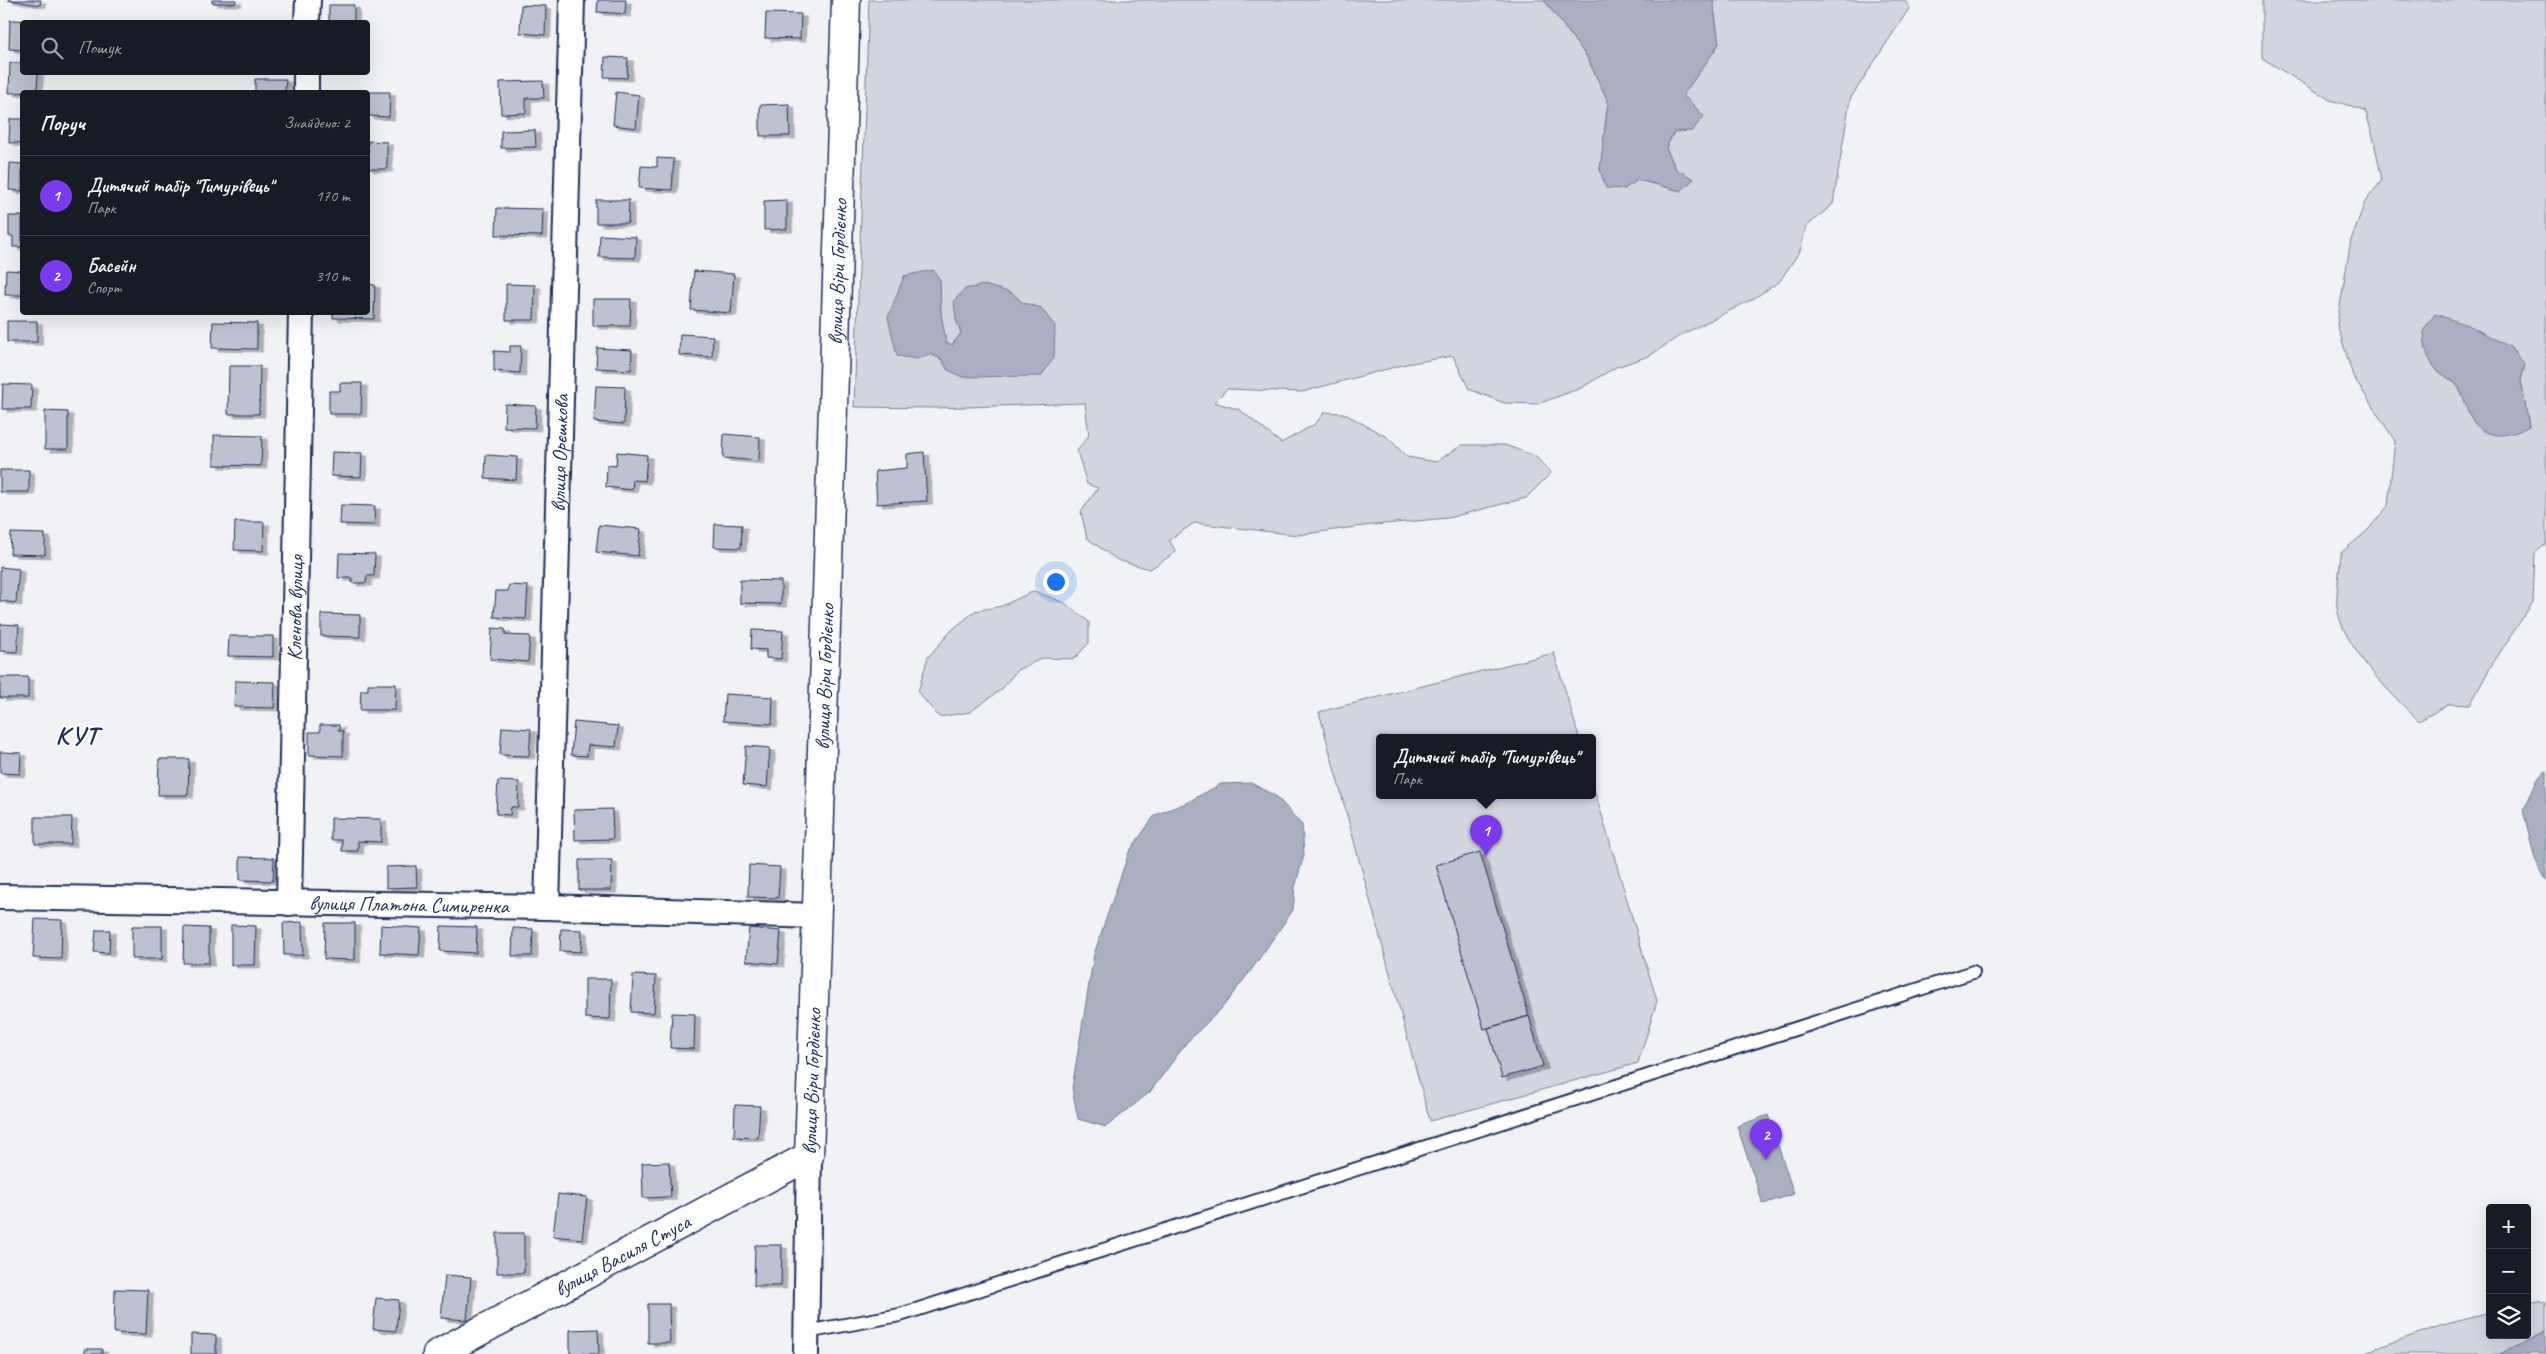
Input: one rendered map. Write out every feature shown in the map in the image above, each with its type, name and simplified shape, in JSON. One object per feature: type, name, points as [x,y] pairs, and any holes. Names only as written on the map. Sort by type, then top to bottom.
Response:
[{"type":"street","points":[[307,20],[308,0]]},
{"type":"street","name":"вулиця Орєшкова","points":[[547,907],[572,0]]},
{"type":"street","name":"вулиця Віри Гордієнко","points":[[806,1343],[816,916],[846,0]]},
{"type":"street","points":[[306,75],[306,90]]},
{"type":"street","name":"Кленова вулиця","points":[[289,903],[301,315]]},
{"type":"street","name":"вулиця Платона Симиренка","points":[[0,897],[547,907],[816,916]]},
{"type":"street","name":"вулиця Василя Стуса","points":[[437,1354],[809,1156]]},
{"type":"lane","points":[[806,1343],[900,1315],[1974,972]]},
{"type":"shaded area","points":[[869,0],[1544,0],[1587,57],[1608,101],[1600,170],[1624,189],[1638,180],[1681,191],[1676,169],[1666,148],[1674,132],[1692,130],[1683,95],[1719,44],[1713,0],[1904,0],[1910,7],[1850,99],[1833,204],[1806,227],[1800,251],[1779,282],[1751,300],[1681,335],[1649,356],[1616,367],[1581,388],[1538,404],[1504,403],[1469,389],[1453,356],[1406,364],[1302,392],[1227,389],[1214,402],[1240,410],[1281,443],[1315,424],[1325,412],[1343,413],[1387,437],[1407,457],[1436,462],[1462,445],[1505,445],[1535,456],[1551,473],[1526,498],[1448,518],[1363,526],[1298,535],[1194,523],[1169,540],[1176,552],[1150,569],[1117,560],[1087,538],[1081,512],[1098,488],[1087,484],[1077,451],[1089,435],[1085,403],[936,408],[854,407]],"holes":[[[933,271],[940,280],[941,314],[946,342],[952,345],[961,333],[956,319],[1012,293],[1023,303],[1041,308],[948,370],[941,359],[930,354],[904,276]]]},
{"type":"shaded area","points":[[2262,0],[2546,0],[2546,544],[2535,553],[2533,602],[2491,666],[2470,705],[2449,704],[2419,721],[2369,669],[2348,637],[2337,607],[2341,553],[2367,531],[2388,506],[2395,441],[2353,376],[2337,324],[2351,240],[2365,202],[2382,180],[2373,136],[2365,110],[2330,100],[2262,58]],"holes":[[[2494,340],[2510,347],[2525,365],[2521,380],[2529,426],[2464,399],[2457,385],[2435,368]]]},
{"type":"shaded area","points":[[1034,591],[1065,603],[1089,622],[1089,643],[1074,659],[1043,658],[1017,670],[1002,689],[970,712],[939,717],[918,692],[928,657],[952,630],[975,611],[1002,606]]},
{"type":"shaded area","points":[[1554,653],[1578,734],[1376,734],[1376,799],[1596,799],[1596,795],[1657,1001],[1638,1063],[1430,1121],[1319,712]]},
{"type":"shaded area","points":[[2538,1300],[2546,1303],[2546,1331],[2531,1338],[2531,1302]]},
{"type":"shaded area","points":[[2486,1314],[2486,1339],[2530,1339],[2500,1354],[2359,1354],[2443,1325]]},
{"type":"water","points":[[1544,0],[1713,0],[1719,44],[1683,95],[1704,116],[1692,131],[1674,132],[1666,148],[1676,169],[1694,179],[1681,191],[1638,180],[1624,189],[1606,188],[1600,170],[1608,101],[1587,57]]},
{"type":"water","points":[[933,270],[940,280],[941,314],[946,342],[952,345],[961,333],[956,319],[954,301],[965,289],[984,285],[1012,293],[1023,303],[1041,308],[1055,326],[1054,358],[1041,376],[962,377],[948,370],[941,359],[930,354],[917,359],[897,356],[888,317],[904,276]]},
{"type":"water","points":[[2435,314],[2468,325],[2510,347],[2525,365],[2521,380],[2529,426],[2514,433],[2499,435],[2485,431],[2472,420],[2457,385],[2435,368],[2428,355],[2424,329]]},
{"type":"water","points":[[2546,770],[2546,880],[2535,859],[2523,810],[2535,784]]},
{"type":"water","points":[[1251,783],[1277,797],[1302,825],[1304,855],[1295,887],[1293,910],[1252,969],[1221,1009],[1187,1042],[1150,1092],[1106,1127],[1078,1119],[1072,1088],[1094,954],[1129,852],[1155,815],[1186,803],[1221,784]]},
{"type":"water","points":[[1768,1115],[1794,1194],[1763,1204],[1737,1126]]},
{"type":"water","points":[[2546,1331],[2546,1354],[2500,1354],[2531,1339]]},
{"type":"building","points":[[8,0],[41,0],[40,5]]},
{"type":"building","points":[[212,0],[236,0],[236,3],[212,3]]},
{"type":"building","points":[[598,0],[626,0],[625,14],[597,12]]},
{"type":"building","points":[[329,5],[354,5],[354,20],[329,20]]},
{"type":"building","points":[[521,5],[546,6],[545,35],[520,33]]},
{"type":"building","points":[[766,13],[801,14],[800,39],[765,38]]},
{"type":"building","points":[[10,20],[20,20],[20,50],[9,49]]},
{"type":"building","points":[[605,57],[628,58],[627,78],[604,77]]},
{"type":"building","points":[[10,63],[20,63],[20,75],[38,75],[37,90],[20,90],[20,93],[9,93]]},
{"type":"building","points":[[255,79],[286,79],[285,90],[255,90]]},
{"type":"building","points":[[543,81],[544,98],[526,98],[526,113],[501,114],[500,82]]},
{"type":"building","points":[[370,92],[390,92],[389,117],[370,116]]},
{"type":"building","points":[[616,92],[639,95],[636,128],[613,125]]},
{"type":"building","points":[[789,104],[790,136],[760,136],[760,105]]},
{"type":"building","points":[[10,119],[20,119],[20,143],[9,143]]},
{"type":"building","points":[[535,130],[536,147],[501,148],[501,131]]},
{"type":"building","points":[[370,141],[387,142],[387,169],[370,169]]},
{"type":"building","points":[[657,158],[674,159],[672,190],[639,188],[641,166],[657,167]]},
{"type":"building","points":[[10,163],[20,164],[20,191],[9,190]]},
{"type":"building","points":[[596,200],[629,200],[628,223],[596,223]]},
{"type":"building","points":[[787,200],[787,229],[764,230],[764,201]]},
{"type":"building","points":[[497,208],[543,209],[542,236],[496,235]]},
{"type":"building","points":[[9,216],[20,216],[20,247],[13,247],[13,236],[9,236]]},
{"type":"building","points":[[600,235],[636,237],[635,258],[599,257]]},
{"type":"building","points":[[6,270],[20,271],[20,295],[5,295]]},
{"type":"building","points":[[694,271],[734,274],[731,313],[691,310]]},
{"type":"building","points":[[370,284],[375,285],[374,319],[333,318],[333,315],[370,315]]},
{"type":"building","points":[[506,284],[535,285],[534,320],[506,320]]},
{"type":"building","points":[[593,299],[631,299],[630,326],[593,326]]},
{"type":"building","points":[[7,321],[37,321],[37,342],[7,342]]},
{"type":"building","points":[[213,322],[257,323],[257,349],[212,348]]},
{"type":"building","points":[[680,334],[713,336],[712,357],[679,355]]},
{"type":"building","points":[[510,346],[521,346],[520,373],[494,371],[494,351],[510,352]]},
{"type":"building","points":[[597,348],[632,350],[631,370],[596,368]]},
{"type":"building","points":[[229,366],[260,366],[259,414],[228,414]]},
{"type":"building","points":[[340,383],[362,383],[361,414],[329,414],[329,391],[340,391]]},
{"type":"building","points":[[3,384],[32,385],[31,409],[2,409]]},
{"type":"building","points":[[596,386],[625,387],[624,424],[594,422]]},
{"type":"building","points":[[505,404],[536,406],[535,428],[504,427]]},
{"type":"building","points":[[45,411],[68,412],[68,449],[45,449]]},
{"type":"building","points":[[724,434],[760,437],[759,461],[723,458]]},
{"type":"building","points":[[214,435],[262,436],[261,466],[214,465]]},
{"type":"building","points":[[332,452],[362,453],[361,477],[331,476]]},
{"type":"building","points":[[617,452],[647,455],[645,481],[633,480],[632,490],[606,487],[607,465],[616,466]]},
{"type":"building","points":[[924,452],[927,501],[877,504],[875,471],[907,468],[907,454]]},
{"type":"building","points":[[486,455],[517,457],[516,480],[485,478]]},
{"type":"building","points":[[0,470],[29,470],[29,492],[0,492]]},
{"type":"building","points":[[341,505],[375,506],[374,525],[340,524]]},
{"type":"building","points":[[235,522],[264,522],[263,551],[234,550]]},
{"type":"building","points":[[715,524],[742,525],[741,548],[714,547]]},
{"type":"building","points":[[599,525],[641,529],[638,556],[596,552]]},
{"type":"building","points":[[11,533],[45,534],[45,555],[10,554]]},
{"type":"building","points":[[339,553],[375,554],[374,576],[367,576],[366,583],[352,583],[352,578],[338,578]]},
{"type":"building","points":[[0,567],[19,569],[16,603],[0,601]]},
{"type":"building","points":[[740,580],[781,581],[781,604],[740,603]]},
{"type":"building","points":[[509,585],[528,586],[526,619],[494,617],[496,591],[508,591]]},
{"type":"building","points":[[321,614],[360,615],[360,637],[321,636]]},
{"type":"building","points":[[0,624],[19,625],[17,652],[0,651]]},
{"type":"building","points":[[492,628],[505,629],[505,635],[530,636],[528,662],[490,659]]},
{"type":"building","points":[[752,630],[783,631],[781,659],[766,658],[766,650],[751,649]]},
{"type":"building","points":[[229,636],[273,636],[273,657],[228,656]]},
{"type":"building","points":[[0,677],[28,677],[28,698],[0,698]]},
{"type":"building","points":[[235,681],[275,682],[274,708],[234,707]]},
{"type":"building","points":[[368,684],[396,684],[395,710],[360,710],[361,690],[368,690]]},
{"type":"building","points":[[725,694],[773,697],[772,724],[723,721]]},
{"type":"building","points":[[574,722],[618,726],[616,747],[588,745],[587,756],[571,755]]},
{"type":"building","points":[[320,725],[339,725],[339,731],[343,731],[343,756],[309,755],[309,732],[320,732]]},
{"type":"building","points":[[502,727],[531,729],[529,756],[500,755]]},
{"type":"building","points":[[746,746],[770,748],[767,787],[743,785]]},
{"type":"building","points":[[0,752],[21,753],[20,774],[0,773]]},
{"type":"building","points":[[159,759],[189,759],[188,795],[158,795]]},
{"type":"building","points":[[498,781],[519,782],[518,807],[511,807],[510,815],[496,814]]},
{"type":"building","points":[[612,809],[613,839],[575,840],[574,810]]},
{"type":"building","points":[[35,817],[72,817],[71,844],[35,844]]},
{"type":"building","points":[[331,818],[381,819],[381,842],[358,841],[358,851],[342,851],[342,840],[331,840]]},
{"type":"building","points":[[1480,852],[1529,1016],[1484,1029],[1436,865]]},
{"type":"building","points":[[240,857],[274,858],[273,881],[240,880]]},
{"type":"building","points":[[579,860],[612,860],[611,890],[579,890]]},
{"type":"building","points":[[749,865],[780,867],[778,898],[748,897]]},
{"type":"building","points":[[416,866],[417,887],[386,888],[386,867]]},
{"type":"building","points":[[35,919],[62,920],[61,959],[33,958]]},
{"type":"building","points":[[302,922],[303,955],[284,955],[283,923]]},
{"type":"building","points":[[325,923],[355,923],[355,960],[324,959]]},
{"type":"building","points":[[231,925],[256,926],[255,965],[231,965]]},
{"type":"building","points":[[381,925],[421,928],[419,955],[380,953]]},
{"type":"building","points":[[132,926],[162,926],[162,959],[132,959]]},
{"type":"building","points":[[441,926],[477,927],[476,953],[440,951]]},
{"type":"building","points":[[184,927],[209,928],[209,963],[183,963]]},
{"type":"building","points":[[513,928],[533,929],[532,956],[512,956]]},
{"type":"building","points":[[749,928],[781,931],[778,964],[746,961]]},
{"type":"building","points":[[561,929],[582,930],[581,952],[560,951]]},
{"type":"building","points":[[96,930],[110,930],[109,953],[94,952]]},
{"type":"building","points":[[633,975],[656,976],[654,1013],[631,1012]]},
{"type":"building","points":[[585,979],[611,979],[610,1019],[585,1018]]},
{"type":"building","points":[[672,1013],[695,1014],[694,1049],[670,1048]]},
{"type":"building","points":[[1529,1016],[1543,1066],[1502,1078],[1488,1028]]},
{"type":"building","points":[[735,1105],[760,1106],[758,1138],[734,1137]]},
{"type":"building","points":[[669,1162],[671,1197],[643,1198],[642,1163]]},
{"type":"building","points":[[558,1194],[587,1197],[582,1239],[553,1236]]},
{"type":"building","points":[[497,1233],[524,1233],[524,1273],[497,1273]]},
{"type":"building","points":[[755,1245],[782,1245],[781,1286],[754,1286]]},
{"type":"building","points":[[445,1275],[471,1277],[467,1320],[441,1318]]},
{"type":"building","points":[[115,1289],[148,1290],[146,1334],[114,1333]]},
{"type":"building","points":[[376,1298],[399,1300],[396,1331],[373,1329]]},
{"type":"building","points":[[648,1304],[669,1304],[670,1343],[648,1343]]},
{"type":"building","points":[[598,1329],[599,1354],[570,1354],[570,1330]]},
{"type":"building","points":[[191,1334],[216,1335],[216,1354],[191,1354]]},
{"type":"building","points":[[85,1349],[102,1349],[102,1354],[85,1354]]},
{"type":"place","name":"Дитячий табір \"Тимурівець\"","points":[[1486,856]]},
{"type":"place","name":"Басейн","points":[[1766,1160]]},
{"type":"district","name":"КУТ","points":[[77,735]]}]
